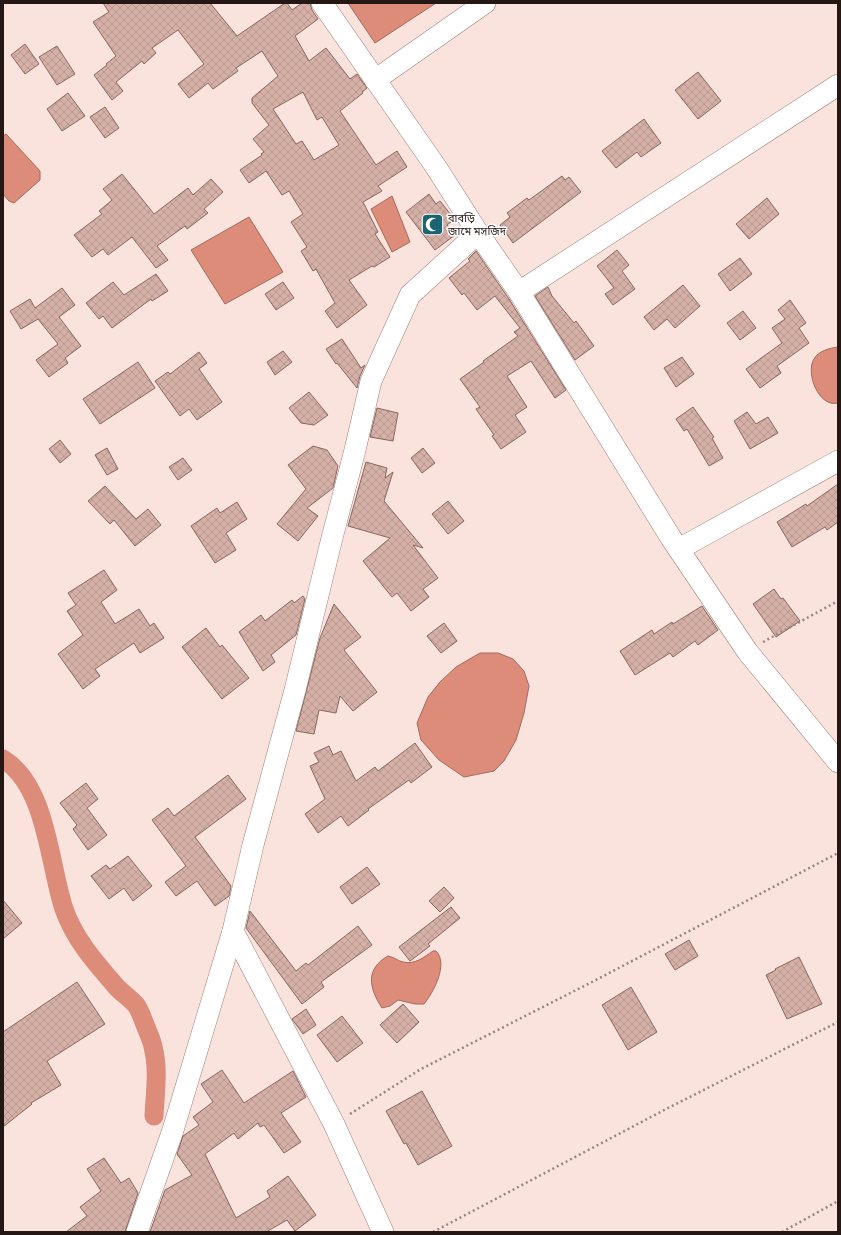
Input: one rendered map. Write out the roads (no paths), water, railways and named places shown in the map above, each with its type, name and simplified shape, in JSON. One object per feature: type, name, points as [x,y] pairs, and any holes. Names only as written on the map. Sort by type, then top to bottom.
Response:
[{"type":"street","points":[[322,3],[436,167],[478,233],[519,292],[678,549],[747,651],[838,762]]},
{"type":"street","points":[[375,80],[485,3]]},
{"type":"street","points":[[519,292],[838,85]]},
{"type":"street","points":[[138,1232],[173,1130],[233,931],[253,845],[295,690],[371,381],[410,295],[478,233]]},
{"type":"street","points":[[678,549],[838,461]]},
{"type":"street","points":[[233,931],[334,1124],[383,1232]]},
{"type":"waterway","points":[[3,759],[18,771],[38,806],[64,909],[73,930],[92,958],[116,987],[136,1005],[139,1010],[152,1042],[155,1055],[156,1081],[154,1116]]},
{"type":"place","name":"বাবড়ি জামে মসজিদ","points":[[432,224]]}]
